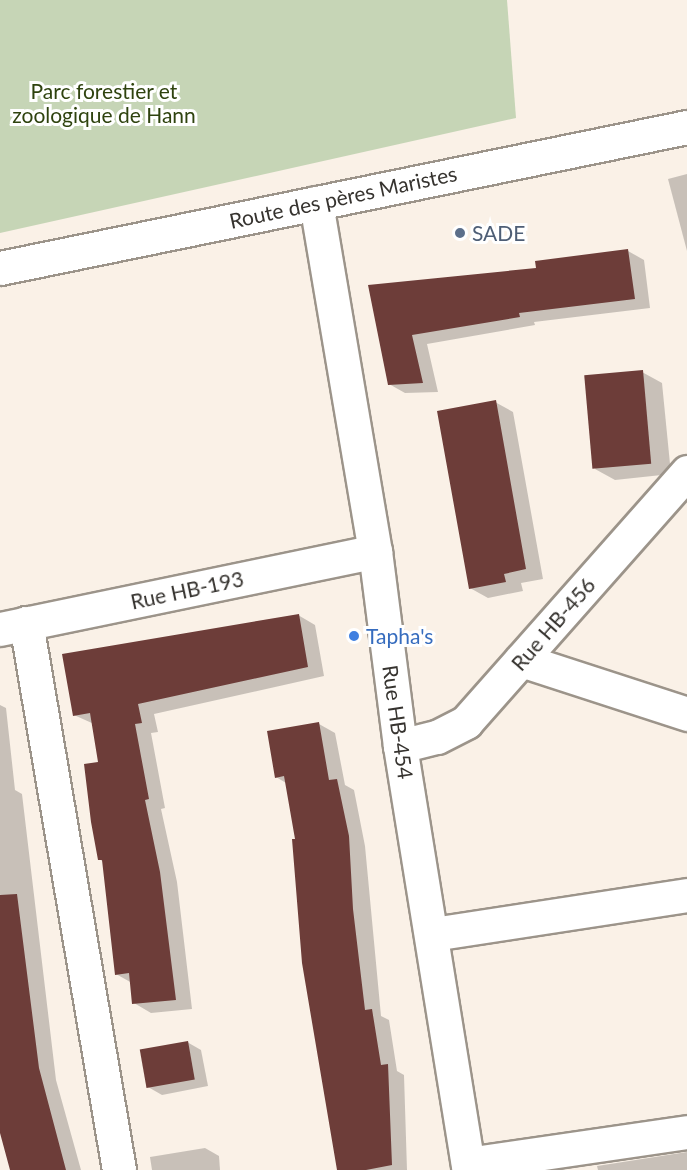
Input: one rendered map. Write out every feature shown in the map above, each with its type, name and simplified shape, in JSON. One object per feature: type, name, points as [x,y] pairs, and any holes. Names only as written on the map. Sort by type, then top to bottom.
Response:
[{"type":"street","name":"Route des pères Maristes","points":[[0,268],[687,127]]},
{"type":"street","name":"Rue HB-454","points":[[316,203],[375,551],[400,746],[433,934],[469,1167]]},
{"type":"street","name":"Rue HB-456","points":[[400,746],[437,737],[466,722],[687,473]]},
{"type":"street","name":"Rue HB-193","points":[[13,626],[375,551]]},
{"type":"street","points":[[13,626],[119,1170]]},
{"type":"street","points":[[521,660],[687,714]]},
{"type":"street","points":[[433,934],[687,895]]},
{"type":"street","points":[[469,1167],[687,1132]]},
{"type":"green space","name":"Parc forestier et zoologique de Hann","points":[[0,0],[507,0],[516,118],[0,233]]},
{"type":"building","points":[[628,249],[635,299],[519,313],[520,317],[412,335],[423,383],[388,385],[368,285],[536,268],[535,261]]},
{"type":"building","points":[[643,370],[651,464],[592,469],[584,375]]},
{"type":"building","points":[[496,400],[526,569],[504,574],[506,582],[469,589],[437,411]]},
{"type":"building","points":[[299,614],[308,667],[138,704],[142,723],[135,724],[149,799],[145,800],[160,872],[176,1000],[132,1004],[129,973],[115,975],[102,860],[98,860],[91,822],[84,764],[98,762],[90,713],[73,716],[62,654]]},
{"type":"building","points":[[319,722],[329,780],[337,779],[349,836],[353,909],[365,1010],[372,1009],[381,1065],[388,1064],[392,1165],[366,1170],[337,1170],[302,963],[292,839],[295,839],[284,776],[275,778],[267,731]]},
{"type":"building","points":[[17,894],[39,1068],[66,1170],[10,1170],[0,1133],[0,895]]},
{"type":"building","points":[[188,1041],[195,1079],[147,1088],[140,1050]]},
{"type":"place","name":"SADE","points":[[460,233]]},
{"type":"place","name":"Tapha's","points":[[354,636]]}]
